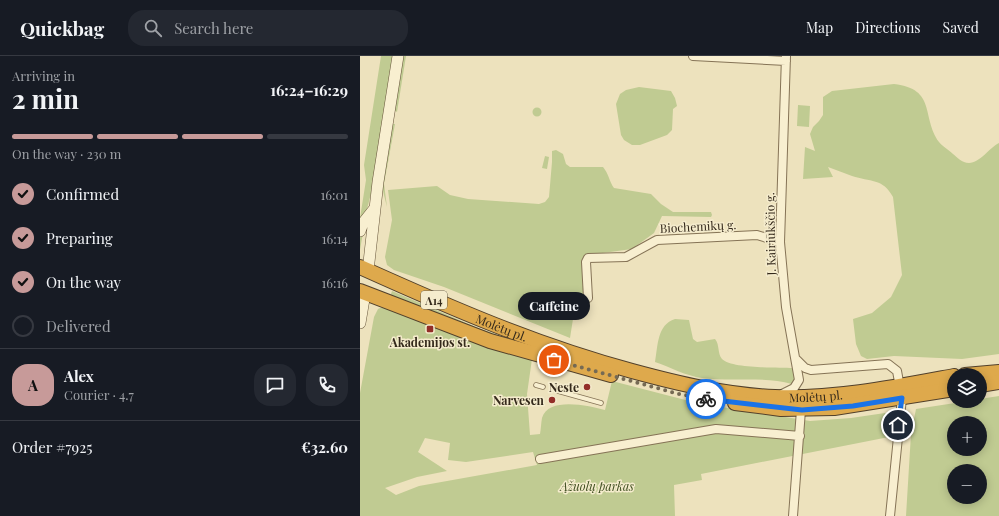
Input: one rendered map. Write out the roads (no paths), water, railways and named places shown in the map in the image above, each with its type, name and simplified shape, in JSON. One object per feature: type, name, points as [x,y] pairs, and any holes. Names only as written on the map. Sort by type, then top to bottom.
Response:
[{"type":"highway","points":[[363,292],[364,269]]},
{"type":"highway","name":"Molėtų pl.","points":[[364,269],[501,329],[566,352],[707,391],[775,397],[828,396],[947,389]]},
{"type":"highway","name":"Molėtų pl.","points":[[363,292],[490,341],[679,394],[729,402],[802,410],[853,406],[947,378]]},
{"type":"highway","points":[[987,373],[999,372]]},
{"type":"highway","points":[[987,384],[999,382]]},
{"type":"street","points":[[364,269],[398,56]]},
{"type":"street","points":[[693,56],[786,59]]},
{"type":"street","name":"J. Kairiūkščio g.","points":[[775,397],[794,388],[797,384],[799,375],[786,308],[780,242],[786,59]]},
{"type":"street","points":[[360,231],[363,223],[375,207]]},
{"type":"street","name":"Biochemikų g.","points":[[588,298],[586,262],[588,258],[626,257],[657,240],[757,235],[780,242]]},
{"type":"street","points":[[360,323],[363,292]]},
{"type":"street","points":[[797,360],[805,368],[811,370],[888,364],[898,371],[901,392],[890,516]]},
{"type":"street","points":[[793,516],[802,410]]},
{"type":"street","points":[[540,459],[716,430],[800,436]]},
{"type":"lane","points":[[536,385],[543,387]]},
{"type":"lane","points":[[558,391],[601,403]]},
{"type":"place","name":"Akademijos st.","points":[[430,329]]},
{"type":"place","name":"Caffeine","points":[[554,360]]},
{"type":"place","name":"Neste","points":[[587,387]]},
{"type":"place","name":"Narvesen","points":[[552,400]]},
{"type":"park label","name":"Ąžuolų parkas","points":[[597,486]]}]
